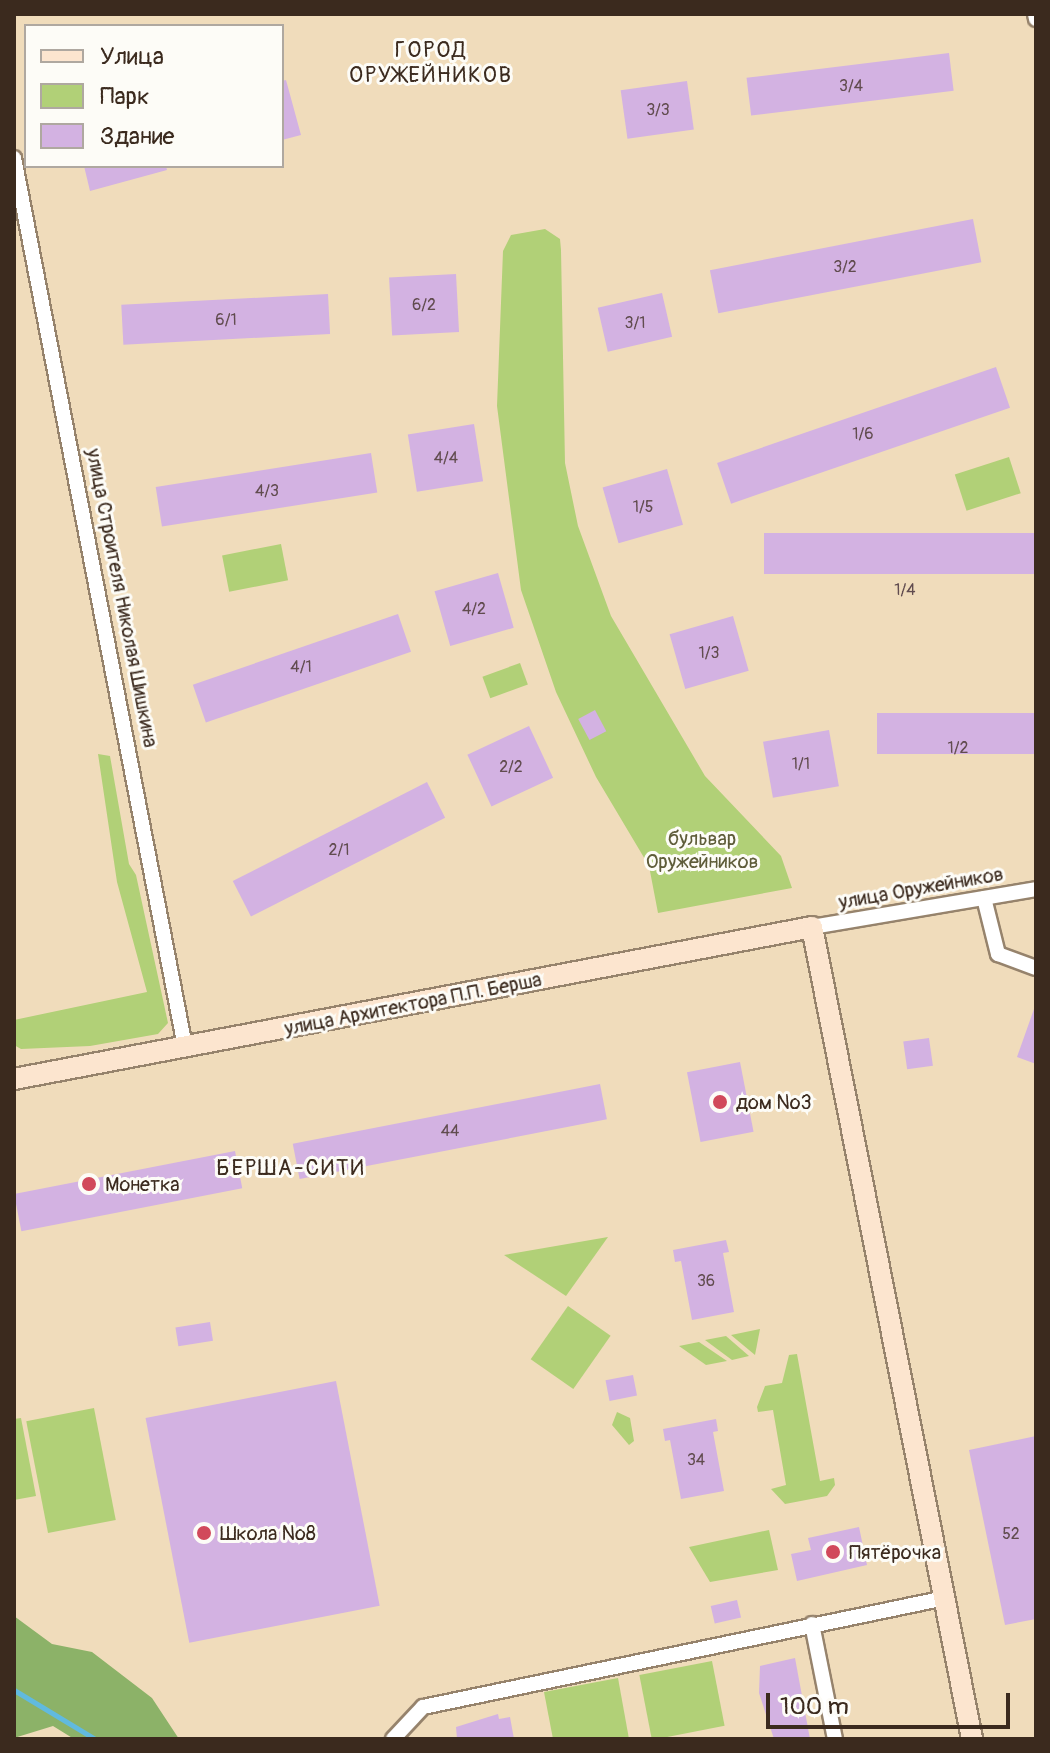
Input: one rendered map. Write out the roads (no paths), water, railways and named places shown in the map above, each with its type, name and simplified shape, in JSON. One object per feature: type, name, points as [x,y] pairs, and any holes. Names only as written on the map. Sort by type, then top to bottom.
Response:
[{"type":"street","name":"улица Строителя Николая Шишкина","points":[[14,158],[185,1047]]},
{"type":"street","name":"улица Оружейников","points":[[812,927],[1036,889]]},
{"type":"street","points":[[984,898],[998,954],[1036,968]]},
{"type":"street","name":"улица Архитектора П.П. Берша","points":[[14,1079],[812,927]]},
{"type":"street","points":[[812,927],[972,1739]]},
{"type":"street","points":[[393,1739],[423,1707],[945,1598]]},
{"type":"street","points":[[812,1624],[835,1739]]},
{"type":"waterway","points":[[14,1690],[95,1739]]},
{"type":"place","name":"дом №3","points":[[720,1102]]},
{"type":"place","name":"Монетка","points":[[89,1184]]},
{"type":"place","name":"Школа №8","points":[[204,1533]]},
{"type":"place","name":"Пятёрочка","points":[[833,1552]]},
{"type":"district","name":"ГОРОД ОРУЖЕЙНИКОВ","points":[[431,62]]},
{"type":"district","name":"БЕРША-СИТИ","points":[[291,1169]]},
{"type":"park label","name":"бульвар Оружейников","points":[[702,850]]}]
